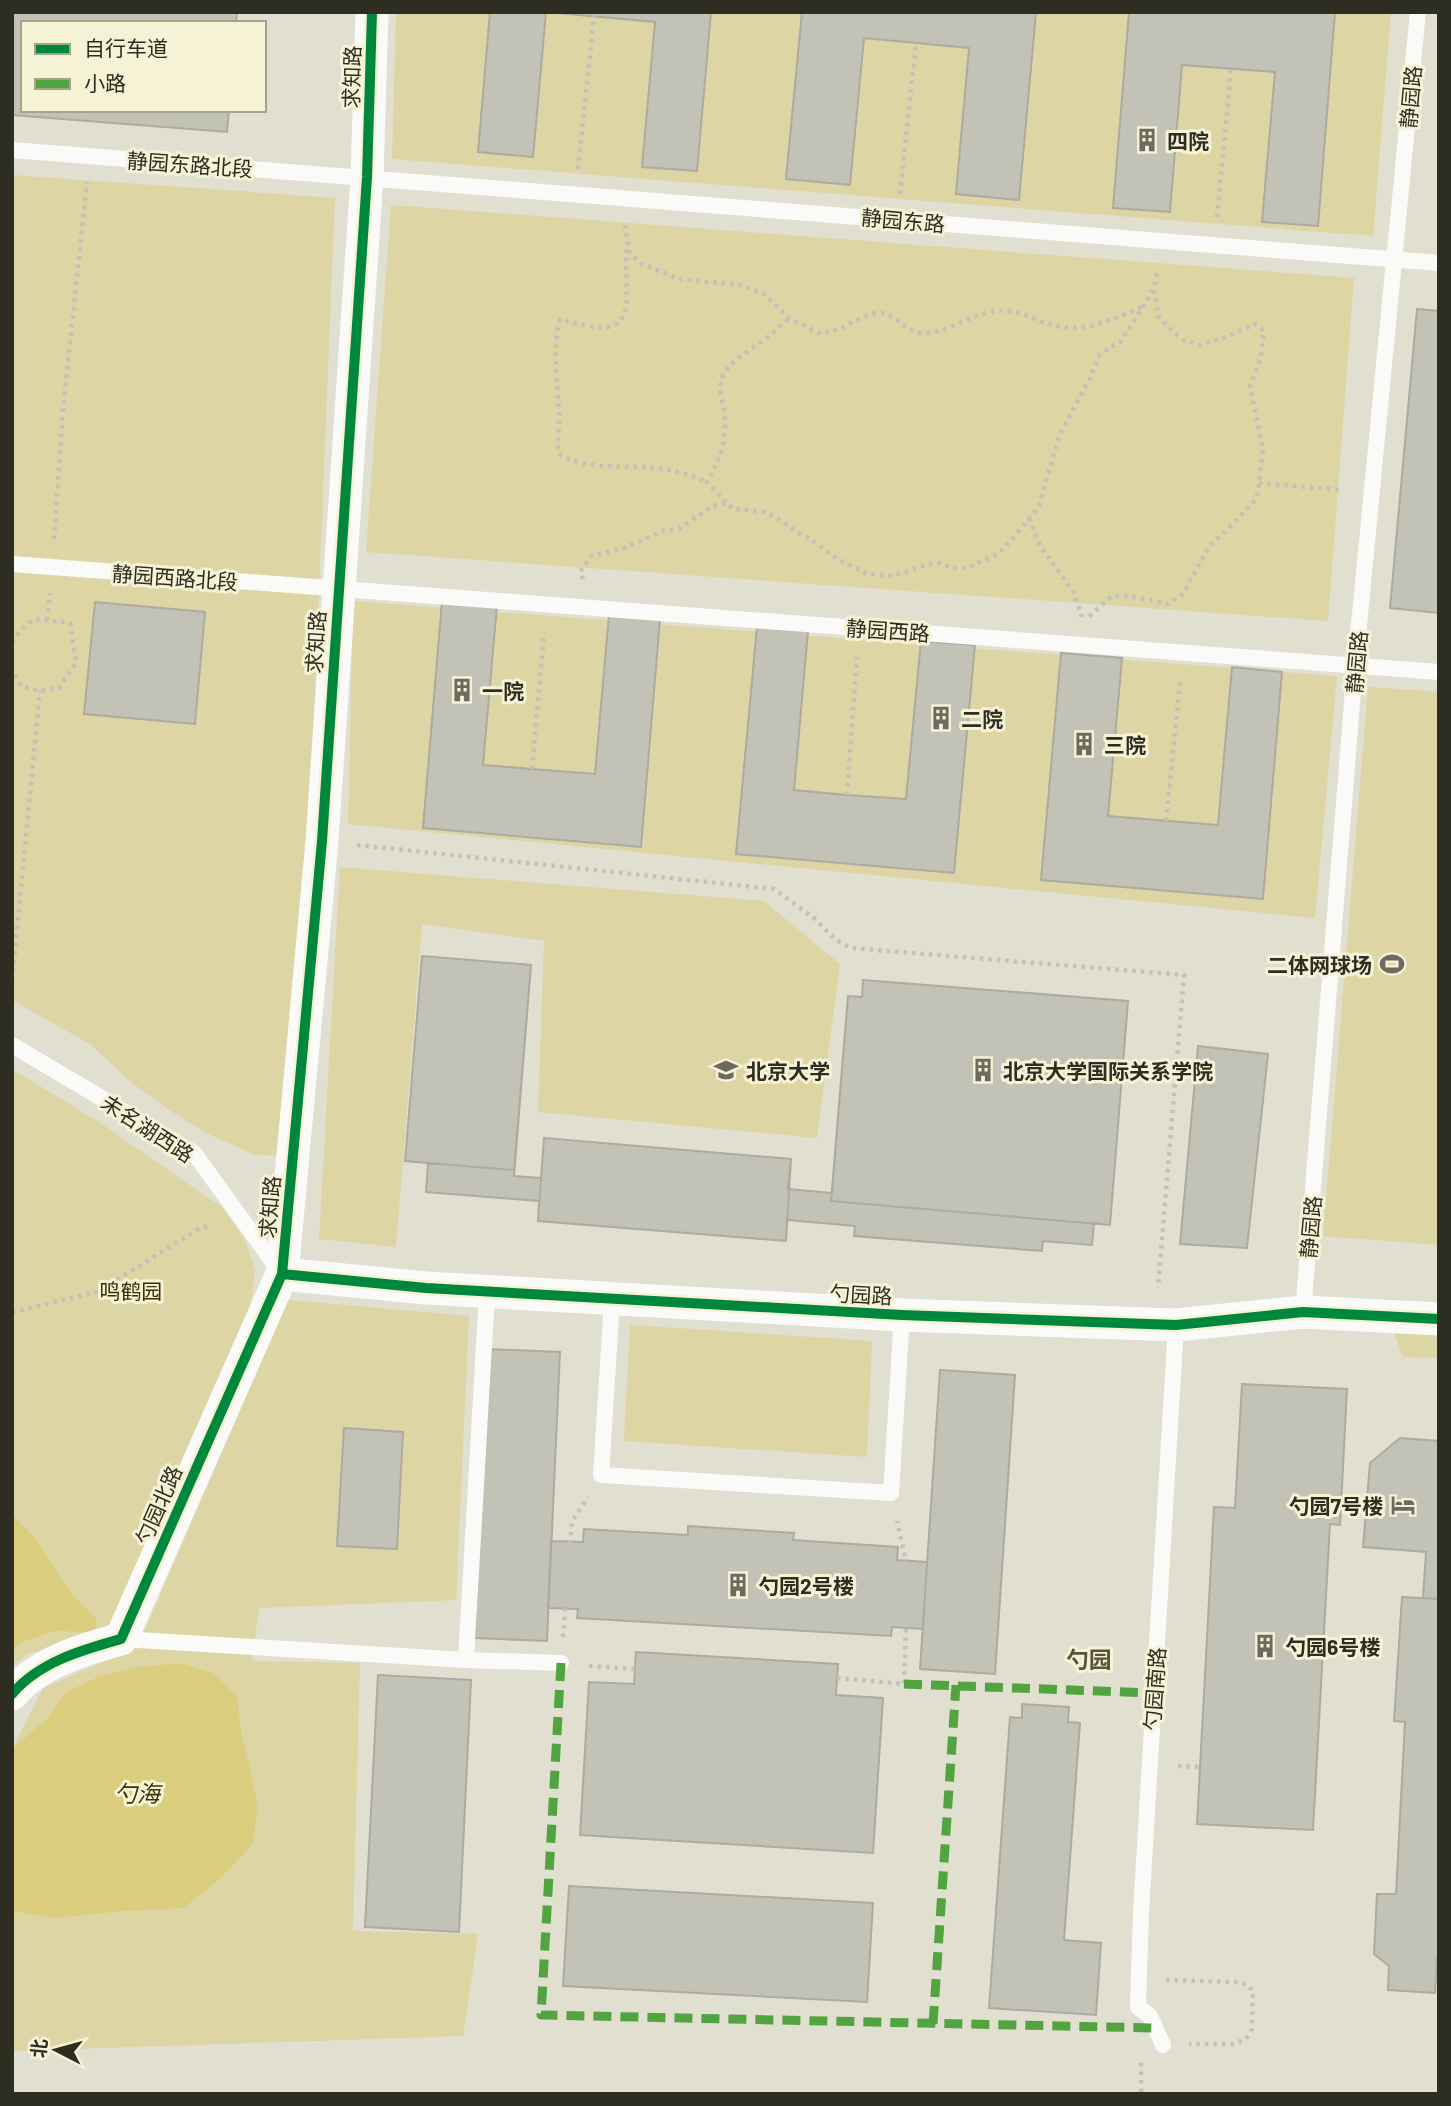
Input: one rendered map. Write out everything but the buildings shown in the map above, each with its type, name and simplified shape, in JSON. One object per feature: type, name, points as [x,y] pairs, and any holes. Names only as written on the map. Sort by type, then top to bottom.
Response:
[{"type":"street","name":"求知路","points":[[282,1273],[322,841],[367,177],[372,12]]},
{"type":"street","name":"勺园路","points":[[282,1273],[426,1288],[902,1315],[1166,1325],[1303,1311],[1439,1319]]},
{"type":"street","name":"勺园北路","points":[[121,1639],[282,1273]]},
{"type":"street","points":[[12,1694],[25,1679],[77,1651],[121,1639]]},
{"type":"lane","name":"静园路","points":[[1303,1311],[1355,666],[1418,12]]},
{"type":"lane","name":"静园东路北段","points":[[12,150],[367,177]]},
{"type":"lane","name":"静园东路","points":[[367,177],[1439,263]]},
{"type":"lane","name":"静园西路北段","points":[[12,564],[338,588]]},
{"type":"lane","name":"静园西路","points":[[338,588],[1439,672]]},
{"type":"lane","name":"未名湖西路","points":[[12,1045],[194,1153],[282,1273]]},
{"type":"lane","points":[[466,1660],[487,1292]]},
{"type":"lane","points":[[612,1300],[601,1475],[891,1493],[902,1315]]},
{"type":"lane","name":"勺园南路","points":[[1163,2045],[1150,2016],[1138,2007],[1166,1325]]},
{"type":"lane","points":[[121,1639],[561,1664]]},
{"type":"path","points":[[575,194],[594,16]]},
{"type":"path","points":[[897,220],[916,43]]},
{"type":"path","points":[[1214,245],[1231,69]]},
{"type":"path","points":[[47,620],[63,409],[90,156]]},
{"type":"path","points":[[624,198],[627,303],[625,317],[615,326],[593,328],[560,319],[555,340],[558,453],[565,459],[604,466],[645,467],[692,475],[708,482],[733,509],[764,512],[781,520],[836,558],[867,574],[882,576],[894,576],[939,563],[953,568],[967,568],[998,554],[1030,518],[1039,506],[1059,436],[1100,354],[1120,342],[1154,288],[1164,242]]},
{"type":"path","points":[[626,242],[629,251],[640,263],[679,279],[741,285],[765,295],[789,318],[821,334],[875,313],[889,314],[902,326],[922,334],[944,329],[978,314],[1009,311],[1031,316],[1054,326],[1073,329],[1113,320],[1144,306]]},
{"type":"path","points":[[1030,518],[1040,546],[1074,593],[1083,621],[1112,596],[1129,596],[1168,604],[1183,594],[1210,545],[1256,498],[1263,449],[1250,387],[1261,357],[1264,331],[1255,324],[1200,345],[1181,339],[1159,318],[1154,288]]},
{"type":"path","points":[[708,482],[724,446],[722,376],[733,361],[768,338],[789,318]]},
{"type":"path","points":[[1259,483],[1372,493]]},
{"type":"path","points":[[588,607],[588,592],[580,572],[592,556],[624,548],[662,531],[679,529],[712,506],[727,503]]},
{"type":"path","points":[[532,769],[546,604]]},
{"type":"path","points":[[12,642],[34,619],[70,623],[76,663],[60,688],[40,691],[21,686],[12,671]]},
{"type":"path","points":[[848,795],[859,628]]},
{"type":"path","points":[[1166,821],[1183,653]]},
{"type":"path","points":[[12,980],[40,691]]},
{"type":"path","points":[[322,841],[774,889],[814,918],[836,940],[851,948],[1184,975],[1166,1325]]},
{"type":"path","points":[[12,1312],[97,1292],[200,1227],[243,1219]]},
{"type":"path","points":[[601,1475],[572,1521],[561,1664],[635,1669]]},
{"type":"path","points":[[837,1678],[904,1684],[908,1570],[891,1493]]},
{"type":"path","points":[[1163,1980],[1238,1982],[1248,1985],[1252,1991],[1252,2029],[1246,2039],[1233,2044],[1163,2045]]},
{"type":"path","points":[[1141,2054],[1142,2094]]},
{"type":"green space","points":[[396,12],[1391,12],[1373,236],[392,159]]},
{"type":"green space","points":[[12,175],[335,198],[296,1156],[255,1155],[206,1133],[131,1082],[90,1044],[12,1000]]},
{"type":"green space","points":[[391,205],[1354,278],[1328,621],[366,552]]},
{"type":"green space","points":[[353,601],[1337,676],[1315,918],[348,824]]},
{"type":"green space","name":"二体网球场","points":[[1368,687],[1439,692],[1439,1245],[1323,1236]]},
{"type":"green space","points":[[340,867],[764,901],[840,964],[817,1138],[538,1112],[544,941],[422,924],[396,1247],[319,1239]]},
{"type":"green space","name":"鸣鹤园","points":[[12,1069],[99,1122],[223,1208],[245,1240],[255,1270],[251,1304],[106,1632],[77,1643],[30,1653],[12,1665]]},
{"type":"green space","points":[[288,1300],[469,1316],[456,1600],[259,1608],[252,1661],[360,1663],[353,1931],[478,1934],[463,2036],[12,2051],[12,1750],[43,1688],[138,1646]]},
{"type":"green space","points":[[630,1325],[872,1341],[867,1457],[624,1441]]},
{"type":"green space","points":[[1391,1325],[1439,1327],[1439,1358],[1403,1357]]},
{"type":"water","points":[[12,1515],[34,1537],[70,1592],[96,1618],[97,1632],[54,1631],[12,1648]]},
{"type":"water","name":"勺海","points":[[179,1663],[213,1673],[237,1696],[242,1737],[258,1807],[252,1845],[218,1880],[184,1908],[52,1918],[12,1911],[12,1749],[48,1718],[65,1693],[98,1677],[133,1668]]},
{"type":"marked path","points":[[561,1663],[541,2015],[1156,2028]]},
{"type":"marked path","points":[[904,1684],[1154,1693]]},
{"type":"marked path","points":[[933,2024],[956,1685]]},
{"type":"cycle path","points":[[12,1694],[48,1665],[121,1639],[282,1274],[322,841],[367,177],[372,12]]},
{"type":"cycle path","points":[[282,1274],[426,1288],[902,1315],[1176,1325],[1303,1312],[1439,1319]]},
{"type":"place","name":"四院","points":[[1147,140]]},
{"type":"place","name":"一院","points":[[462,690]]},
{"type":"place","name":"二院","points":[[941,718]]},
{"type":"place","name":"三院","points":[[1084,744]]},
{"type":"place","name":"二体网球场","points":[[1392,964]]},
{"type":"place","name":"北京大学","points":[[726,1070]]},
{"type":"place","name":"北京大学国际关系学院","points":[[983,1070]]},
{"type":"place","name":"勺园7号楼","points":[[1403,1505]]},
{"type":"place","name":"勺园2号楼","points":[[738,1585]]},
{"type":"place","name":"勺园6号楼","points":[[1265,1646]]},
{"type":"district","name":"勺园","points":[[1089,1659]]}]
